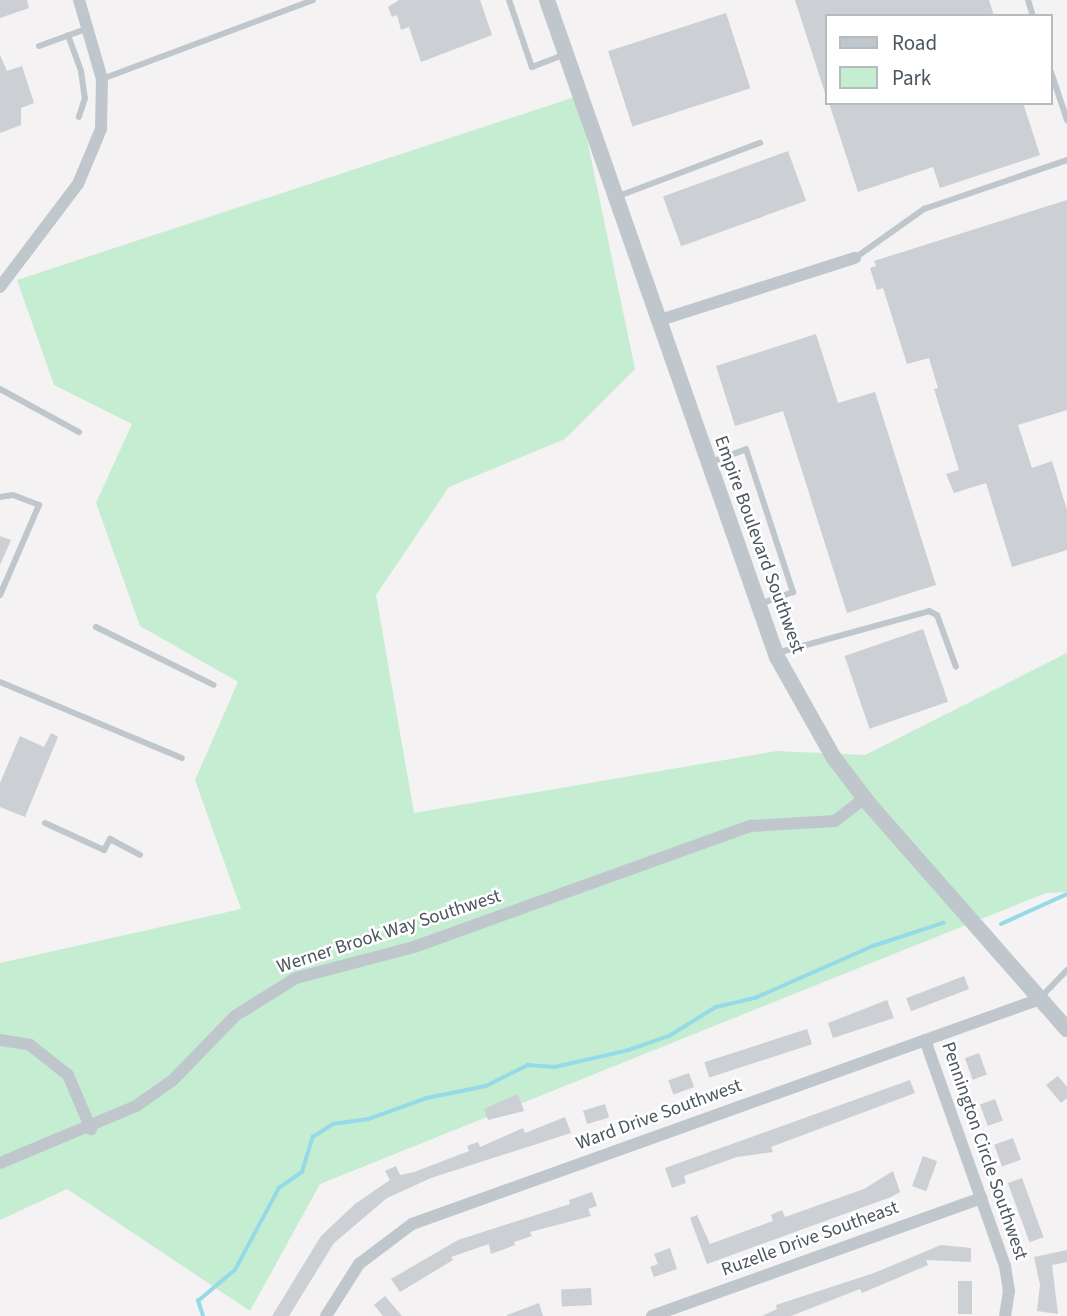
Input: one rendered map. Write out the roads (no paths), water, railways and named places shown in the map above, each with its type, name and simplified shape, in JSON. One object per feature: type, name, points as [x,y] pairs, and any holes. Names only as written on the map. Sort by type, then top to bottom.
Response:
[{"type":"street","points":[[0,287],[78,184],[92,159],[101,129],[102,79],[79,0]]},
{"type":"street","name":"Empire Boulevard Southwest","points":[[547,0],[755,606],[802,707],[864,799],[1067,1029]]},
{"type":"street","points":[[657,321],[855,258]]},
{"type":"street","name":"Werner Brook Way Southwest","points":[[0,1163],[91,1129],[155,1094],[235,1016],[296,978],[414,947],[751,826],[835,821],[864,799]]},
{"type":"street","name":"Ward Drive Southwest","points":[[326,1316],[359,1264],[412,1224],[1040,999]]},
{"type":"street","points":[[0,1040],[30,1045],[68,1076],[91,1129]]},
{"type":"street","name":"Pennington Circle Southwest","points":[[925,1040],[1005,1266],[1009,1291],[1005,1316]]},
{"type":"street","name":"Ruzelle Drive Southeast","points":[[652,1316],[981,1198]]},
{"type":"lane","points":[[102,79],[313,0]]},
{"type":"lane","points":[[509,0],[532,67],[566,55]]},
{"type":"lane","points":[[39,46],[88,28]]},
{"type":"lane","points":[[68,35],[85,98],[79,117]]},
{"type":"lane","points":[[1053,78],[1067,120]]},
{"type":"lane","points":[[615,197],[760,143]]},
{"type":"lane","points":[[855,258],[924,209],[1067,160]]},
{"type":"lane","points":[[0,389],[79,432]]},
{"type":"lane","points":[[706,464],[746,449],[793,592],[755,606]]},
{"type":"lane","points":[[0,497],[13,495],[39,505],[0,595]]},
{"type":"lane","points":[[775,653],[929,611],[937,615],[956,667]]},
{"type":"lane","points":[[96,627],[214,685]]},
{"type":"lane","points":[[0,682],[182,758]]},
{"type":"lane","points":[[45,823],[104,850],[110,839],[140,855]]},
{"type":"lane","points":[[1040,999],[1067,970]]},
{"type":"waterway","points":[[1001,924],[1067,894]]},
{"type":"waterway","points":[[203,1316],[198,1301],[235,1270],[279,1188],[302,1172],[313,1137],[333,1124],[369,1119],[427,1098],[486,1086],[528,1065],[555,1067],[629,1050],[669,1036],[716,1007],[755,998],[873,946],[943,923]]}]
